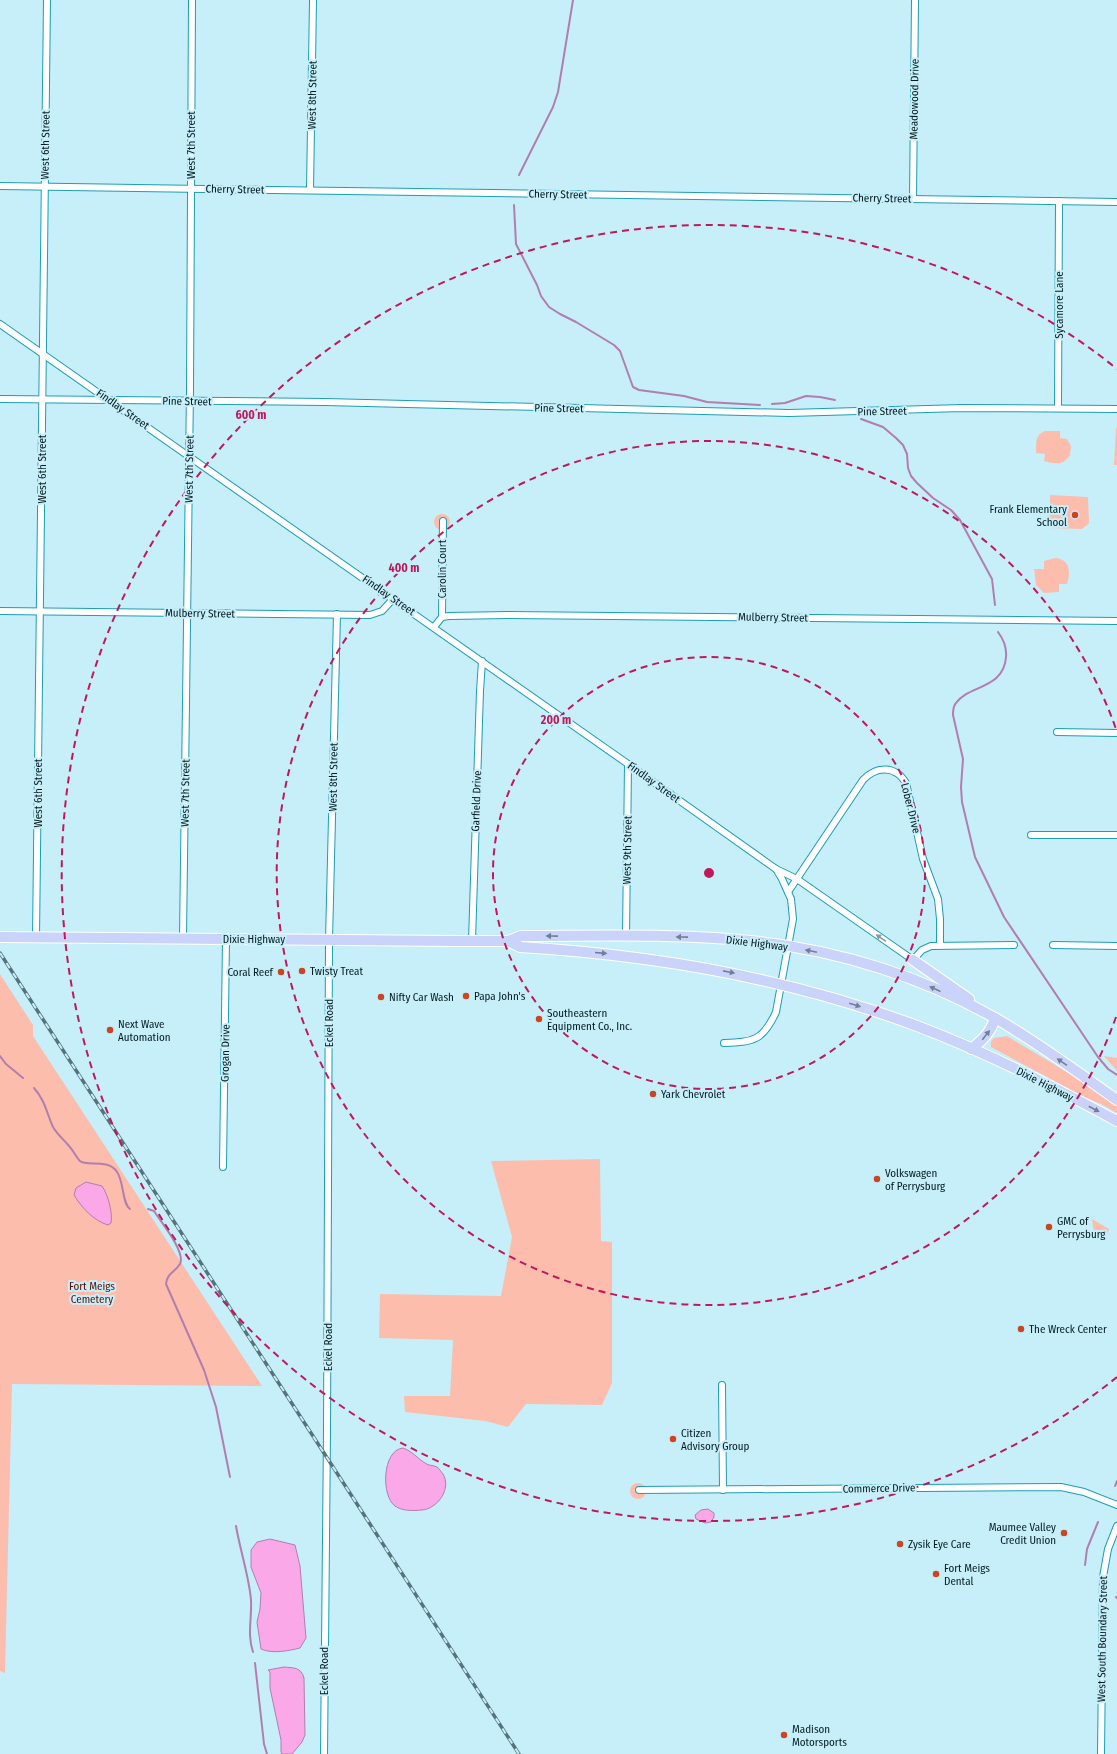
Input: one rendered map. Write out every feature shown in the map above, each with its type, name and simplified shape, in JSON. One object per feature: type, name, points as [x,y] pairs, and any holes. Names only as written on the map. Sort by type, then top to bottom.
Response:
[{"type":"main road","name":"Dixie Highway","points":[[0,937],[472,941],[508,941],[521,936],[626,937],[729,939],[788,946],[834,956],[892,973],[946,994],[995,1018],[1117,1100]]},
{"type":"main road","name":"Dixie Highway","points":[[508,941],[520,947],[605,953],[691,965],[782,984],[871,1010],[917,1026],[972,1049],[1042,1081],[1117,1121]]},
{"type":"main road","points":[[913,960],[995,1018],[989,1033],[972,1049]]},
{"type":"street","name":"West 6th Street","points":[[36,938],[46,0]]},
{"type":"street","name":"West 7th Street","points":[[183,939],[190,401],[192,0]]},
{"type":"street","name":"West 8th Street","points":[[310,190],[313,0]]},
{"type":"street","name":"Meadowood Drive","points":[[913,199],[915,0]]},
{"type":"street","name":"Cherry Street","points":[[0,186],[1117,202]]},
{"type":"street","name":"Sycamore Lane","points":[[1058,408],[1059,201]]},
{"type":"street","name":"Findlay Street","points":[[0,324],[189,454],[776,869],[797,879],[913,960]]},
{"type":"street","name":"Pine Street","points":[[0,399],[324,402],[789,413],[962,408],[1117,409]]},
{"type":"street","name":"Carolin Court","points":[[442,617],[443,521]]},
{"type":"street","name":"Mulberry Street","points":[[0,611],[376,614],[382,611],[393,599]]},
{"type":"street","name":"West 8th Street","points":[[329,940],[337,614]]},
{"type":"street","name":"Mulberry Street","points":[[442,617],[471,615],[594,615],[1117,621]]},
{"type":"street","points":[[434,627],[442,617]]},
{"type":"street","name":"Garfield Drive","points":[[472,941],[482,661]]},
{"type":"street","points":[[1057,732],[1117,733]]},
{"type":"street","name":"West 9th Street","points":[[626,937],[628,764]]},
{"type":"street","name":"Lober Drive","points":[[788,892],[863,780],[868,775],[878,770],[883,769],[894,771],[903,778],[906,783],[923,859],[938,899],[940,944]]},
{"type":"street","points":[[1031,835],[1117,835]]},
{"type":"street","name":"Findlay Street","points":[[724,1043],[746,1042],[756,1039],[771,1023],[776,1012],[793,918],[791,899],[776,869]]},
{"type":"street","name":"Grogan Drive","points":[[223,1167],[226,939]]},
{"type":"street","name":"Eckel Road","points":[[324,1754],[328,1432],[329,940]]},
{"type":"street","points":[[913,960],[926,947],[940,944],[1014,945]]},
{"type":"street","points":[[1053,945],[1117,946]]},
{"type":"street","points":[[722,1385],[723,1490]]},
{"type":"street","name":"Commerce Drive","points":[[639,1490],[1061,1487],[1084,1492],[1117,1505]]},
{"type":"street","name":"West South Boundary Street","points":[[1101,1754],[1103,1577],[1108,1549],[1117,1526]]},
{"type":"green space","points":[[1116,428],[1117,465],[1114,465]]},
{"type":"green space","points":[[1045,431],[1060,431],[1060,438],[1067,439],[1071,446],[1070,455],[1062,463],[1044,461],[1045,454],[1036,453],[1036,443],[1038,437]]},
{"type":"green space","points":[[1050,495],[1088,497],[1089,523],[1082,529],[1049,528]]},
{"type":"green space","points":[[442,514],[449,519],[450,522],[445,529],[442,530],[435,525],[434,522],[439,515]]},
{"type":"green space","points":[[1055,558],[1064,561],[1068,567],[1069,575],[1067,584],[1059,584],[1059,592],[1044,593],[1036,585],[1034,569],[1044,569],[1044,561]]},
{"type":"green space","name":"Fort Meigs Cemetery","points":[[0,974],[33,1025],[33,1036],[262,1386],[12,1384],[5,1673],[0,1671]]},
{"type":"green space","points":[[1007,1036],[1070,1074],[1117,1106],[1117,1113],[991,1047],[991,1042],[994,1038]]},
{"type":"green space","points":[[1104,1056],[1117,1058],[1117,1071]]},
{"type":"green space","points":[[600,1159],[601,1241],[612,1242],[612,1383],[602,1405],[526,1404],[508,1427],[485,1421],[405,1412],[404,1396],[450,1396],[453,1340],[379,1338],[380,1294],[501,1296],[512,1237],[491,1161]]},
{"type":"green space","points":[[1092,1219],[1109,1229],[1108,1233],[1094,1233]]},
{"type":"green space","points":[[635,1483],[641,1483],[646,1488],[644,1497],[641,1499],[635,1499],[630,1494],[630,1488]]},
{"type":"shaded area","points":[[86,1182],[102,1186],[110,1204],[111,1223],[108,1225],[88,1213],[74,1195],[76,1188]]},
{"type":"shaded area","points":[[403,1448],[426,1464],[437,1467],[443,1474],[446,1486],[442,1497],[428,1509],[404,1510],[398,1508],[390,1501],[386,1484],[388,1465],[391,1456],[396,1451]]},
{"type":"shaded area","points":[[708,1509],[714,1513],[714,1517],[711,1522],[705,1523],[696,1519],[695,1515],[701,1510]]},
{"type":"shaded area","points":[[270,1539],[295,1545],[300,1566],[306,1638],[300,1648],[275,1652],[261,1649],[257,1622],[261,1593],[251,1567],[251,1550],[257,1542]]},
{"type":"shaded area","points":[[284,1667],[299,1670],[303,1674],[304,1678],[305,1735],[302,1742],[292,1754],[282,1754],[281,1752],[281,1740],[270,1688],[270,1672],[268,1670]]},
{"type":"waterway","points":[[519,175],[553,107],[558,92],[573,0]]},
{"type":"waterway","points":[[514,205],[516,244],[541,296],[549,307],[614,345],[620,351],[633,387],[639,390],[684,396],[707,402],[760,405]]},
{"type":"waterway","points":[[772,404],[785,403],[806,396],[835,400]]},
{"type":"waterway","points":[[861,419],[883,427],[903,445],[907,454],[908,468],[911,476],[933,498],[951,510],[960,520],[992,579],[995,605]]},
{"type":"waterway","points":[[998,632],[1006,650],[1004,667],[999,675],[992,681],[962,697],[955,704],[953,710],[963,759],[961,787],[962,802],[975,857],[1004,917],[1098,1057],[1108,1069],[1117,1075]]},
{"type":"waterway","points":[[0,1056],[6,1064],[23,1078]]},
{"type":"waterway","points":[[34,1088],[43,1102],[53,1127],[80,1161],[83,1163],[108,1165],[117,1172],[121,1181],[127,1206],[130,1209]]},
{"type":"waterway","points":[[148,1209],[154,1211],[172,1237],[179,1252],[181,1259],[180,1264],[168,1277],[166,1284],[204,1370],[216,1407],[230,1477]]},
{"type":"waterway","points":[[1115,1486],[1117,1481]]},
{"type":"waterway","points":[[1085,1565],[1087,1549],[1098,1522]]},
{"type":"waterway","points":[[236,1526],[250,1591],[250,1639],[253,1652]]},
{"type":"waterway","points":[[255,1663],[264,1744],[267,1754]]},
{"type":"railway","points":[[0,953],[519,1754]]},
{"type":"place","name":"Frank Elementary School","points":[[1075,515]]},
{"type":"place","name":"Twisty Treat","points":[[302,971]]},
{"type":"place","name":"Coral Reef","points":[[281,972]]},
{"type":"place","name":"Papa John's","points":[[466,996]]},
{"type":"place","name":"Nifty Car Wash","points":[[381,997]]},
{"type":"place","name":"Southeastern Equipment Co., Inc.","points":[[539,1019]]},
{"type":"place","name":"Next Wave Automation","points":[[110,1030]]},
{"type":"place","name":"Yark Chevrolet","points":[[653,1094]]},
{"type":"place","name":"Volkswagen of Perrysburg","points":[[877,1179]]},
{"type":"place","name":"GMC of Perrysburg","points":[[1049,1227]]},
{"type":"place","name":"The Wreck Center","points":[[1021,1329]]},
{"type":"place","name":"Citizen Advisory Group","points":[[673,1439]]},
{"type":"place","name":"Maumee Valley Credit Union","points":[[1064,1533]]},
{"type":"place","name":"Zysik Eye Care","points":[[900,1544]]},
{"type":"place","name":"Fort Meigs Dental","points":[[936,1574]]},
{"type":"place","name":"Madison Motorsports","points":[[784,1735]]}]
